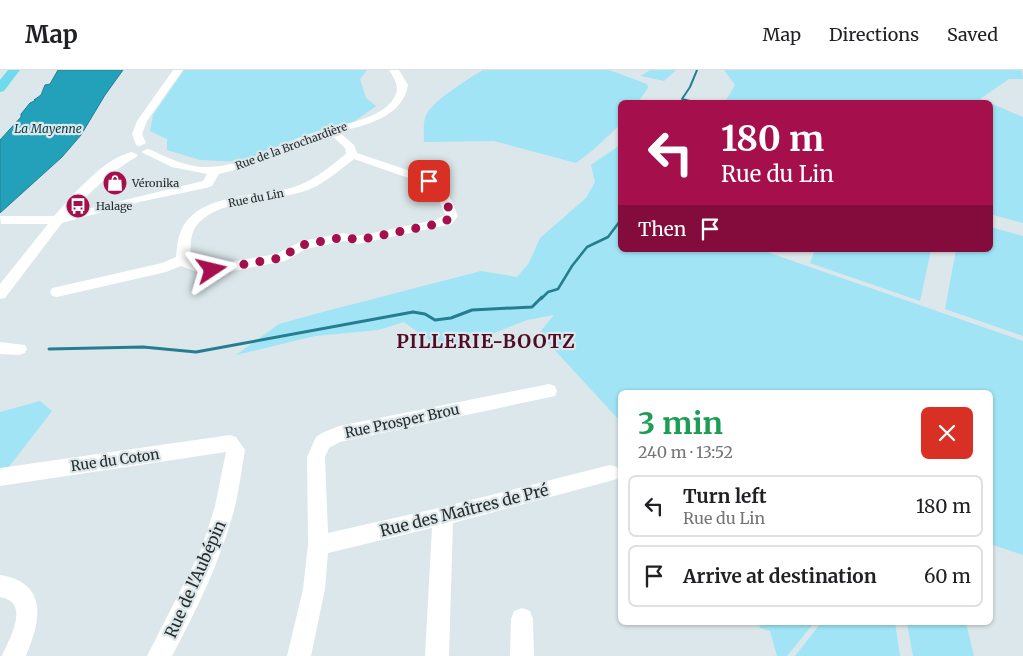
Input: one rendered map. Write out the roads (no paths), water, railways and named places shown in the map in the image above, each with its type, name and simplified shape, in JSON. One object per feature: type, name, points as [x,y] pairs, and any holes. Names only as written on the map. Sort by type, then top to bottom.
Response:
[{"type":"main road","points":[[0,88],[14,70]]},
{"type":"street","points":[[0,294],[59,220],[101,174],[113,164],[132,155],[127,153],[128,148],[144,148],[137,134],[142,121],[178,70]]},
{"type":"street","name":"Rue de la Brochardière","points":[[144,148],[192,170],[215,170],[243,164],[331,130],[373,119],[392,107],[401,95],[403,85],[394,70]]},
{"type":"street","points":[[57,292],[166,267],[184,260],[188,264],[199,268],[212,270],[280,258],[302,245],[344,237],[358,240],[437,224],[452,216],[439,185],[352,155],[350,147],[331,130]]},
{"type":"street","name":"Rue du Lin","points":[[184,260],[187,230],[196,220],[214,207],[228,202],[298,190],[310,185],[352,155]]},
{"type":"street","points":[[1,220],[59,220],[137,199],[202,185],[208,183],[215,170]]},
{"type":"street","points":[[0,348],[19,349]]},
{"type":"street","name":"Rue Prosper Brou","points":[[298,656],[314,589],[318,545],[316,457],[318,449],[328,438],[339,434],[549,391]]},
{"type":"street","name":"Rue du Coton","points":[[0,477],[230,442]]},
{"type":"street","name":"Rue de l'Aubépin","points":[[159,656],[178,623],[215,539],[224,512],[236,450],[230,442]]},
{"type":"street","name":"Rue des Maîtres de Pré","points":[[318,545],[443,516],[610,472]]},
{"type":"street","points":[[437,656],[443,516]]},
{"type":"street","points":[[0,586],[14,589],[24,597],[28,612],[23,640],[14,656]]},
{"type":"street","points":[[522,619],[522,656]]},
{"type":"water","name":"La Mayenne","points":[[58,70],[123,70],[105,95],[81,135],[62,157],[0,213],[0,140],[21,117],[21,114],[30,103],[41,95],[45,85],[50,84]]},
{"type":"waterway","points":[[686,100],[682,99],[690,87],[697,70]]},
{"type":"waterway","points":[[541,299],[548,292],[558,289],[572,266],[587,247],[608,237],[618,224]]},
{"type":"waterway","points":[[49,349],[143,347],[196,352],[413,312],[425,314],[435,320],[451,318],[472,310],[532,307],[542,297]]},
{"type":"place","name":"Véronika","points":[[115,183]]},
{"type":"place","name":"Halage","points":[[78,206]]},
{"type":"district","name":"PILLERIE-BOOTZ","points":[[486,341]]}]
